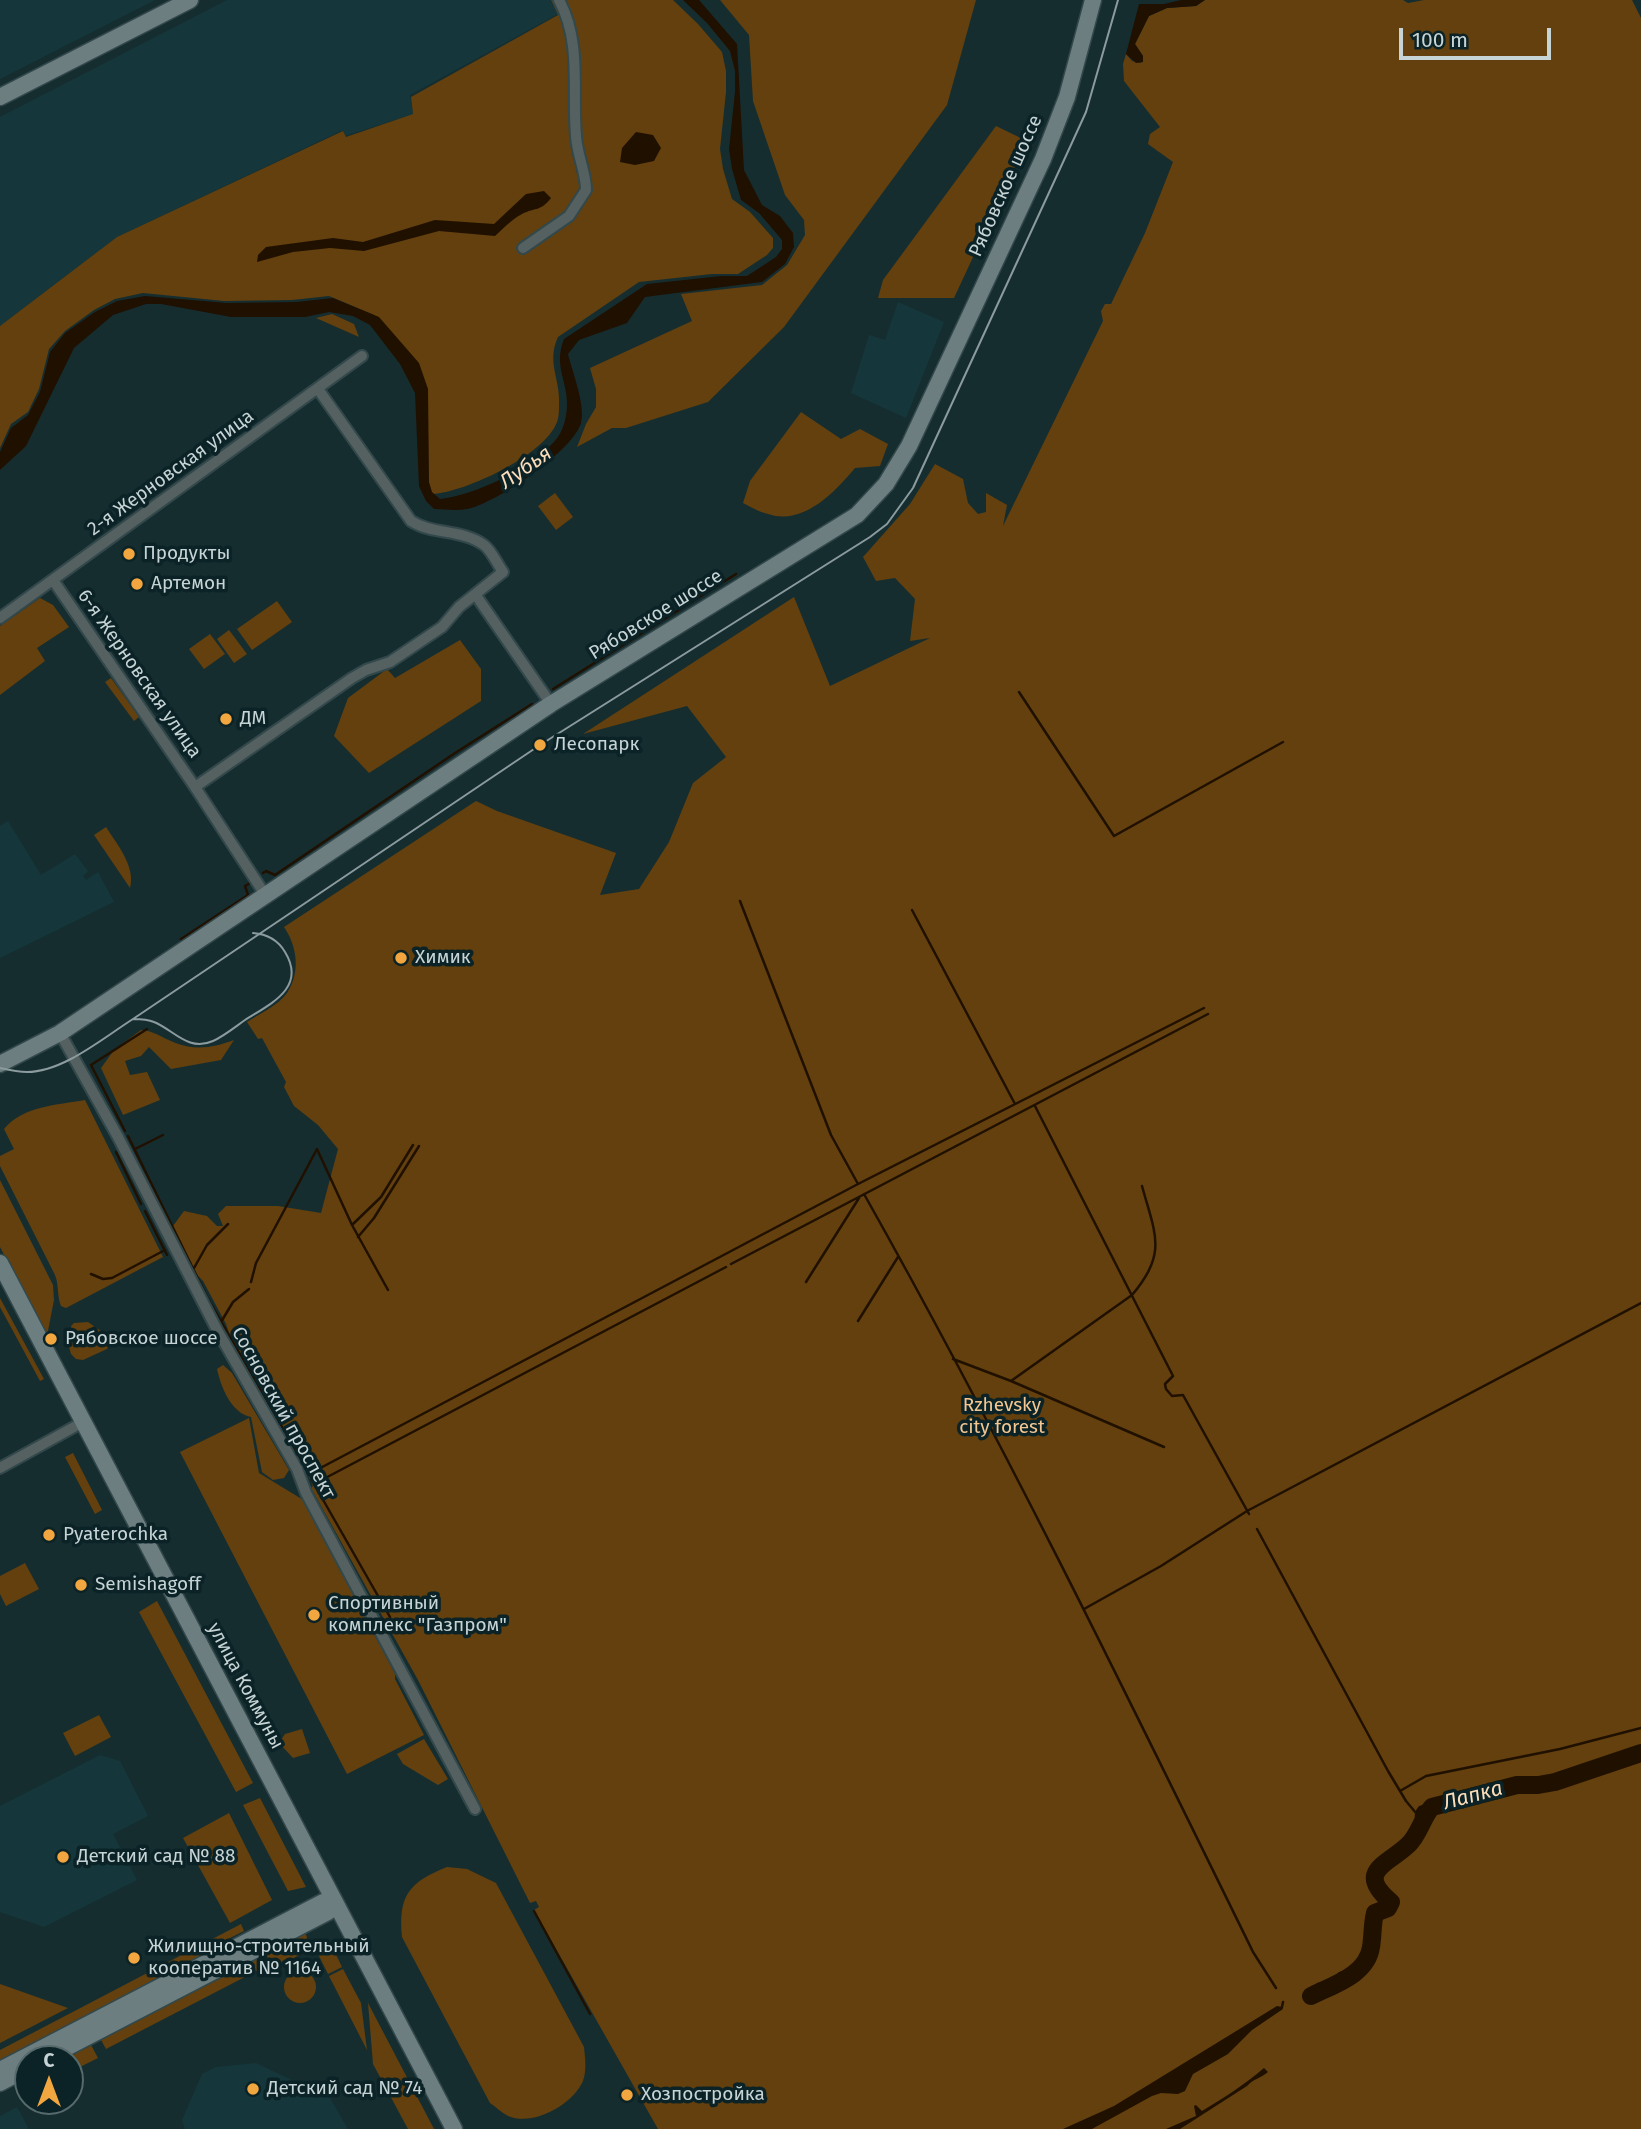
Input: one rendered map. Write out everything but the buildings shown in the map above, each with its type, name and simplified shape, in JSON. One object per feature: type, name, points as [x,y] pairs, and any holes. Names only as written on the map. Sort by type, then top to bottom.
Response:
[{"type":"main road","points":[[0,97],[190,0]]},
{"type":"main road","name":"Рябовское шоссе","points":[[0,1064],[60,1033],[551,704],[857,515],[886,484],[909,446],[1043,159],[1067,97],[1093,0]]},
{"type":"main road","name":"улица Коммуны","points":[[0,1263],[79,1425],[442,2129]]},
{"type":"main road","name":"улица Коммуны","points":[[0,1286],[79,1425]]},
{"type":"main road","points":[[71,2045],[328,1905]]},
{"type":"main road","points":[[0,2070],[328,1905]]},
{"type":"main road","name":"улица Коммуны","points":[[328,1905],[454,2129]]},
{"type":"street","points":[[523,248],[569,216],[586,190],[575,134],[574,53],[565,10],[559,0]]},
{"type":"street","name":"2-я Жерновская улица","points":[[0,618],[362,356]]},
{"type":"street","name":"6-я Жерновская улица","points":[[53,580],[195,787],[352,678],[366,670],[390,663],[442,627],[475,594],[503,572],[485,546],[468,537],[421,528],[411,521],[318,389]]},
{"type":"street","points":[[475,594],[551,704]]},
{"type":"street","points":[[195,787],[266,895]]},
{"type":"street","name":"Сосновский проспект","points":[[60,1033],[118,1137],[217,1330],[297,1469],[306,1493],[475,1809]]},
{"type":"street","points":[[0,1468],[79,1425]]},
{"type":"shaded area","points":[[0,0],[155,0],[0,79]]},
{"type":"shaded area","points":[[227,0],[550,0],[558,14],[410,95],[413,114],[345,136],[343,130],[117,237],[0,326],[0,117]]},
{"type":"shaded area","points":[[898,302],[944,322],[906,418],[851,393],[869,335],[885,340]]},
{"type":"shaded area","points":[[8,821],[41,875],[75,854],[88,871],[83,876],[86,880],[98,872],[114,902],[0,958],[0,826]]},
{"type":"shaded area","name":"Детский сад № 88","points":[[100,1755],[120,1761],[148,1816],[113,1834],[137,1880],[44,1927],[0,1912],[0,1806]]},
{"type":"shaded area","name":"Детский сад № 74","points":[[256,2063],[330,2098],[348,2129],[185,2129],[182,2120],[202,2074],[216,2067]]},
{"type":"shaded area","points":[[14,2109],[14,2115],[21,2115],[29,2129],[0,2129],[0,2116]]},
{"type":"green space","points":[[551,0],[673,0],[698,24],[722,52],[726,71],[720,149],[732,199],[750,212],[773,238],[773,248],[738,274],[639,282],[558,337],[553,355],[559,396],[558,418],[550,434],[537,447],[484,479],[434,494],[426,488],[423,386],[386,327],[374,315],[329,296],[292,300],[224,301],[143,293],[115,299],[65,331],[49,349],[39,389],[28,412],[11,424],[0,448],[0,326],[117,237],[343,131],[346,137],[413,114],[411,97],[558,15]]},
{"type":"green space","points":[[720,0],[976,0],[947,105],[784,327],[708,402],[626,428],[612,428],[577,447],[596,407],[596,389],[590,368],[692,321],[681,294],[762,285],[787,265],[805,235],[804,220],[785,195],[753,101],[749,35]]},
{"type":"green space","name":"Rzhevsky city forest","points":[[1205,0],[1403,0],[1408,3],[1424,0],[1632,0],[1641,18],[1641,2129],[658,2129],[534,1910],[539,1907],[536,1901],[530,1903],[418,1680],[311,1488],[313,1486],[306,1471],[294,1461],[237,1357],[226,1324],[203,1281],[185,1262],[173,1226],[184,1211],[207,1216],[217,1226],[223,1226],[218,1214],[226,1206],[278,1206],[321,1213],[338,1149],[318,1125],[294,1106],[284,1087],[286,1082],[262,1038],[258,1039],[247,1022],[279,1001],[291,985],[296,959],[292,942],[284,927],[476,801],[616,853],[600,895],[639,889],[669,842],[693,783],[726,757],[687,706],[583,734],[794,597],[830,686],[930,638],[910,641],[915,599],[895,578],[876,581],[863,557],[910,504],[935,464],[963,479],[968,503],[978,514],[986,512],[986,493],[1007,505],[1003,526],[1103,321],[1101,311],[1105,304],[1111,304],[1145,233],[1173,162],[1148,144],[1150,134],[1160,127],[1124,81],[1123,64],[1126,54],[1132,61],[1141,63],[1143,56],[1135,44],[1149,16],[1167,8],[1196,6]]},
{"type":"green space","points":[[996,126],[1027,141],[954,298],[878,298],[883,280]]},
{"type":"green space","points":[[332,314],[354,324],[359,337],[316,318]]},
{"type":"green space","points":[[801,412],[841,439],[860,429],[888,444],[880,466],[855,468],[828,496],[806,511],[781,516],[758,511],[743,503],[750,481]]},
{"type":"green space","points":[[555,493],[573,517],[556,530],[538,506]]},
{"type":"green space","points":[[40,598],[53,605],[69,627],[37,648],[45,661],[0,695],[0,626]]},
{"type":"green space","points":[[277,601],[292,622],[252,650],[237,629]]},
{"type":"green space","points":[[229,630],[247,654],[234,663],[217,639]]},
{"type":"green space","points":[[210,634],[225,654],[204,669],[189,649]]},
{"type":"green space","points":[[460,640],[481,669],[481,701],[369,773],[334,736],[348,698],[387,669],[395,678]]},
{"type":"green space","points":[[111,678],[139,717],[134,721],[105,682]]},
{"type":"green space","points":[[106,827],[128,864],[130,888],[94,835]]},
{"type":"green space","points":[[141,1030],[181,1045],[196,1047],[211,1047],[234,1040],[221,1060],[171,1069],[149,1047],[141,1056],[125,1061],[130,1075],[147,1072],[160,1100],[123,1115],[101,1068],[114,1050]]},
{"type":"green space","points":[[85,1100],[163,1257],[66,1308],[61,1306],[55,1275],[0,1166],[0,1156],[14,1149],[4,1129],[21,1115],[41,1108]]},
{"type":"green space","points":[[0,1180],[53,1285],[54,1300],[47,1336],[0,1247]]},
{"type":"green space","points":[[0,1298],[44,1379],[40,1381],[0,1307]]},
{"type":"green space","points":[[88,1322],[108,1336],[110,1342],[107,1349],[83,1360],[76,1359],[69,1347],[72,1340],[71,1326],[74,1323]]},
{"type":"green space","points":[[223,1365],[232,1373],[289,1470],[284,1478],[273,1480],[262,1472],[251,1417],[244,1415],[228,1398],[217,1369]]},
{"type":"green space","name":"Cпортивный комплекс \"Газпром\"","points":[[249,1418],[259,1473],[305,1501],[424,1735],[347,1774],[180,1452]]},
{"type":"green space","points":[[73,1453],[102,1510],[95,1514],[65,1457]]},
{"type":"green space","points":[[25,1563],[39,1589],[6,1606],[0,1594],[0,1576]]},
{"type":"green space","points":[[157,1601],[253,1783],[236,1792],[139,1612]]},
{"type":"green space","points":[[99,1715],[111,1737],[75,1756],[63,1733]]},
{"type":"green space","points":[[302,1729],[310,1753],[293,1758],[279,1743],[285,1734]]},
{"type":"green space","points":[[424,1739],[448,1779],[438,1785],[403,1764],[397,1754]]},
{"type":"green space","points":[[260,1798],[306,1887],[288,1891],[243,1805]]},
{"type":"green space","points":[[229,1813],[272,1900],[230,1923],[183,1838]]},
{"type":"green space","points":[[447,1867],[467,1869],[496,1883],[584,2047],[585,2073],[578,2090],[562,2105],[541,2116],[518,2119],[508,2116],[490,2103],[402,1937],[402,1911],[409,1892],[423,1878]]},
{"type":"green space","points":[[241,1924],[244,1931],[224,1941],[227,1947],[38,2045],[14,2045],[14,2058],[0,2065],[0,2050]]},
{"type":"green space","points":[[305,1932],[311,1949],[272,1969],[266,1966],[106,2049],[100,2038]]},
{"type":"green space","points":[[331,1944],[342,1967],[328,1974],[317,1952]]},
{"type":"green space","points":[[343,1969],[361,2003],[367,2050],[329,1976]]},
{"type":"green space","points":[[300,1971],[312,1975],[316,1987],[312,1999],[300,2003],[288,1999],[284,1987],[288,1975]]},
{"type":"green space","points":[[0,1984],[68,2008],[0,2043]]},
{"type":"green space","points":[[368,2003],[434,2129],[408,2129],[373,2064]]},
{"type":"green space","points":[[90,2043],[98,2058],[84,2065],[84,2046]]},
{"type":"water","name":"Лубья","points":[[683,0],[699,0],[737,44],[744,170],[762,205],[780,216],[793,233],[794,247],[785,264],[762,282],[645,297],[627,323],[579,340],[568,354],[580,398],[581,423],[564,448],[531,475],[480,505],[463,510],[434,509],[426,501],[419,486],[415,393],[400,364],[370,325],[353,316],[329,312],[305,317],[231,317],[161,304],[146,304],[113,315],[74,348],[26,446],[0,470],[0,452],[11,428],[28,415],[40,392],[50,352],[65,333],[95,312],[117,301],[145,296],[227,303],[296,302],[333,298],[379,317],[419,363],[428,389],[429,482],[432,492],[440,499],[454,497],[501,479],[530,462],[554,442],[565,421],[567,397],[560,366],[564,339],[647,284],[747,276],[776,257],[782,249],[782,240],[759,213],[741,200],[732,169],[729,149],[735,71],[730,51]]},
{"type":"water","points":[[1181,0],[1205,0],[1196,6],[1167,8],[1149,16],[1135,44],[1143,56],[1143,62],[1136,63],[1126,54],[1139,4],[1164,4]]},
{"type":"water","points":[[636,132],[653,135],[661,148],[654,161],[635,165],[620,162],[622,148]]},
{"type":"water","points":[[544,191],[551,198],[547,202],[518,216],[495,236],[439,231],[364,251],[330,248],[293,252],[257,262],[258,255],[266,247],[333,238],[363,242],[435,220],[494,224],[526,194]]},
{"type":"water","points":[[1429,1803],[1438,1806],[1435,1813],[1418,1827],[1416,1811],[1419,1806]]},
{"type":"water","points":[[1365,1961],[1362,1971],[1319,1999],[1311,1996],[1309,1992],[1317,1983],[1332,1979],[1339,1972],[1358,1968]]},
{"type":"water","points":[[1277,2006],[1283,2009],[1252,2030],[1228,2054],[1193,2074],[1185,2091],[1152,2096],[1092,2129],[1063,2129],[1114,2106]]},
{"type":"water","points":[[1264,2068],[1268,2072],[1180,2129],[1166,2129],[1196,2116],[1194,2106],[1202,2111]]},
{"type":"waterway","points":[[553,689],[736,574]]},
{"type":"waterway","points":[[1019,692],[1114,836],[1283,742]]},
{"type":"waterway","points":[[263,873],[266,871],[275,875],[532,704]]},
{"type":"waterway","points":[[181,939],[248,895],[245,886],[250,883]]},
{"type":"waterway","points":[[740,901],[831,1135],[858,1184]]},
{"type":"waterway","points":[[912,910],[1015,1104]]},
{"type":"waterway","points":[[128,1136],[207,1297],[309,1474],[858,1184],[1204,1008]]},
{"type":"waterway","points":[[731,1264],[1208,1014]]},
{"type":"waterway","points":[[125,1131],[91,1065],[147,1029]]},
{"type":"waterway","points":[[1035,1106],[1173,1376],[1165,1384],[1166,1389],[1172,1396],[1183,1395],[1249,1514]]},
{"type":"waterway","points":[[135,1149],[163,1135]]},
{"type":"waterway","points":[[352,1225],[381,1197],[413,1145]]},
{"type":"waterway","points":[[358,1237],[374,1218],[419,1146]]},
{"type":"waterway","points":[[317,1149],[352,1225],[388,1290]]},
{"type":"waterway","points":[[251,1282],[256,1263],[317,1149]]},
{"type":"waterway","points":[[116,1152],[141,1204]]},
{"type":"waterway","points":[[953,1359],[1011,1381],[1132,1295],[1151,1267],[1154,1255],[1154,1231],[1142,1186]]},
{"type":"waterway","points":[[864,1194],[1015,1475],[1253,1952],[1276,1988]]},
{"type":"waterway","points":[[806,1282],[859,1198]]},
{"type":"waterway","points":[[145,1211],[167,1255]]},
{"type":"waterway","points":[[194,1268],[207,1245],[228,1224]]},
{"type":"waterway","points":[[91,1274],[103,1279],[112,1278],[165,1250]]},
{"type":"waterway","points":[[858,1321],[898,1257]]},
{"type":"waterway","points":[[390,1617],[314,1484],[726,1267]]},
{"type":"waterway","points":[[221,1322],[233,1302],[249,1289]]},
{"type":"waterway","points":[[1084,1609],[1161,1566],[1247,1511],[1641,1303]]},
{"type":"waterway","points":[[1011,1381],[1164,1447]]},
{"type":"waterway","points":[[1257,1529],[1388,1771],[1416,1813]]},
{"type":"waterway","points":[[1400,1791],[1426,1776],[1560,1749],[1641,1728]]},
{"type":"waterway","name":"Лапка","points":[[1311,1996],[1348,1978],[1363,1965],[1371,1947],[1375,1913],[1388,1908],[1391,1902],[1376,1883],[1378,1869],[1412,1841],[1432,1807],[1517,1785],[1555,1782],[1641,1753]]},
{"type":"waterway","points":[[534,1911],[590,2014]]},
{"type":"waterway","points":[[1282,2007],[1283,2002]]},
{"type":"tram line","points":[[0,1068],[24,1072],[41,1071],[82,1053],[540,745],[887,524],[913,488],[1086,112],[1118,0]]},
{"type":"tram line","points":[[133,1019],[151,1021],[182,1039],[204,1044],[221,1037],[274,1001],[289,985],[291,965],[285,952],[275,941],[253,933]]},
{"type":"place","name":"Продукты","points":[[129,554]]},
{"type":"place","name":"Артемон","points":[[137,584]]},
{"type":"place","name":"ДМ","points":[[226,719]]},
{"type":"place","name":"Лесопарк","points":[[540,745]]},
{"type":"place","name":"Химик","points":[[401,958]]},
{"type":"place","name":"Рябовское шоссе","points":[[51,1339]]},
{"type":"place","name":"Pyaterochka","points":[[49,1535]]},
{"type":"place","name":"Semishagoff","points":[[81,1585]]},
{"type":"place","name":"Cпортивный комплекс \"Газпром\"","points":[[314,1615]]},
{"type":"place","name":"Детский сад № 88","points":[[63,1857]]},
{"type":"place","name":"Жилищно-строительный кооператив № 1164","points":[[134,1958]]},
{"type":"place","name":"Детский сад № 74","points":[[253,2089]]},
{"type":"place","name":"Хозпостройка","points":[[627,2095]]}]
